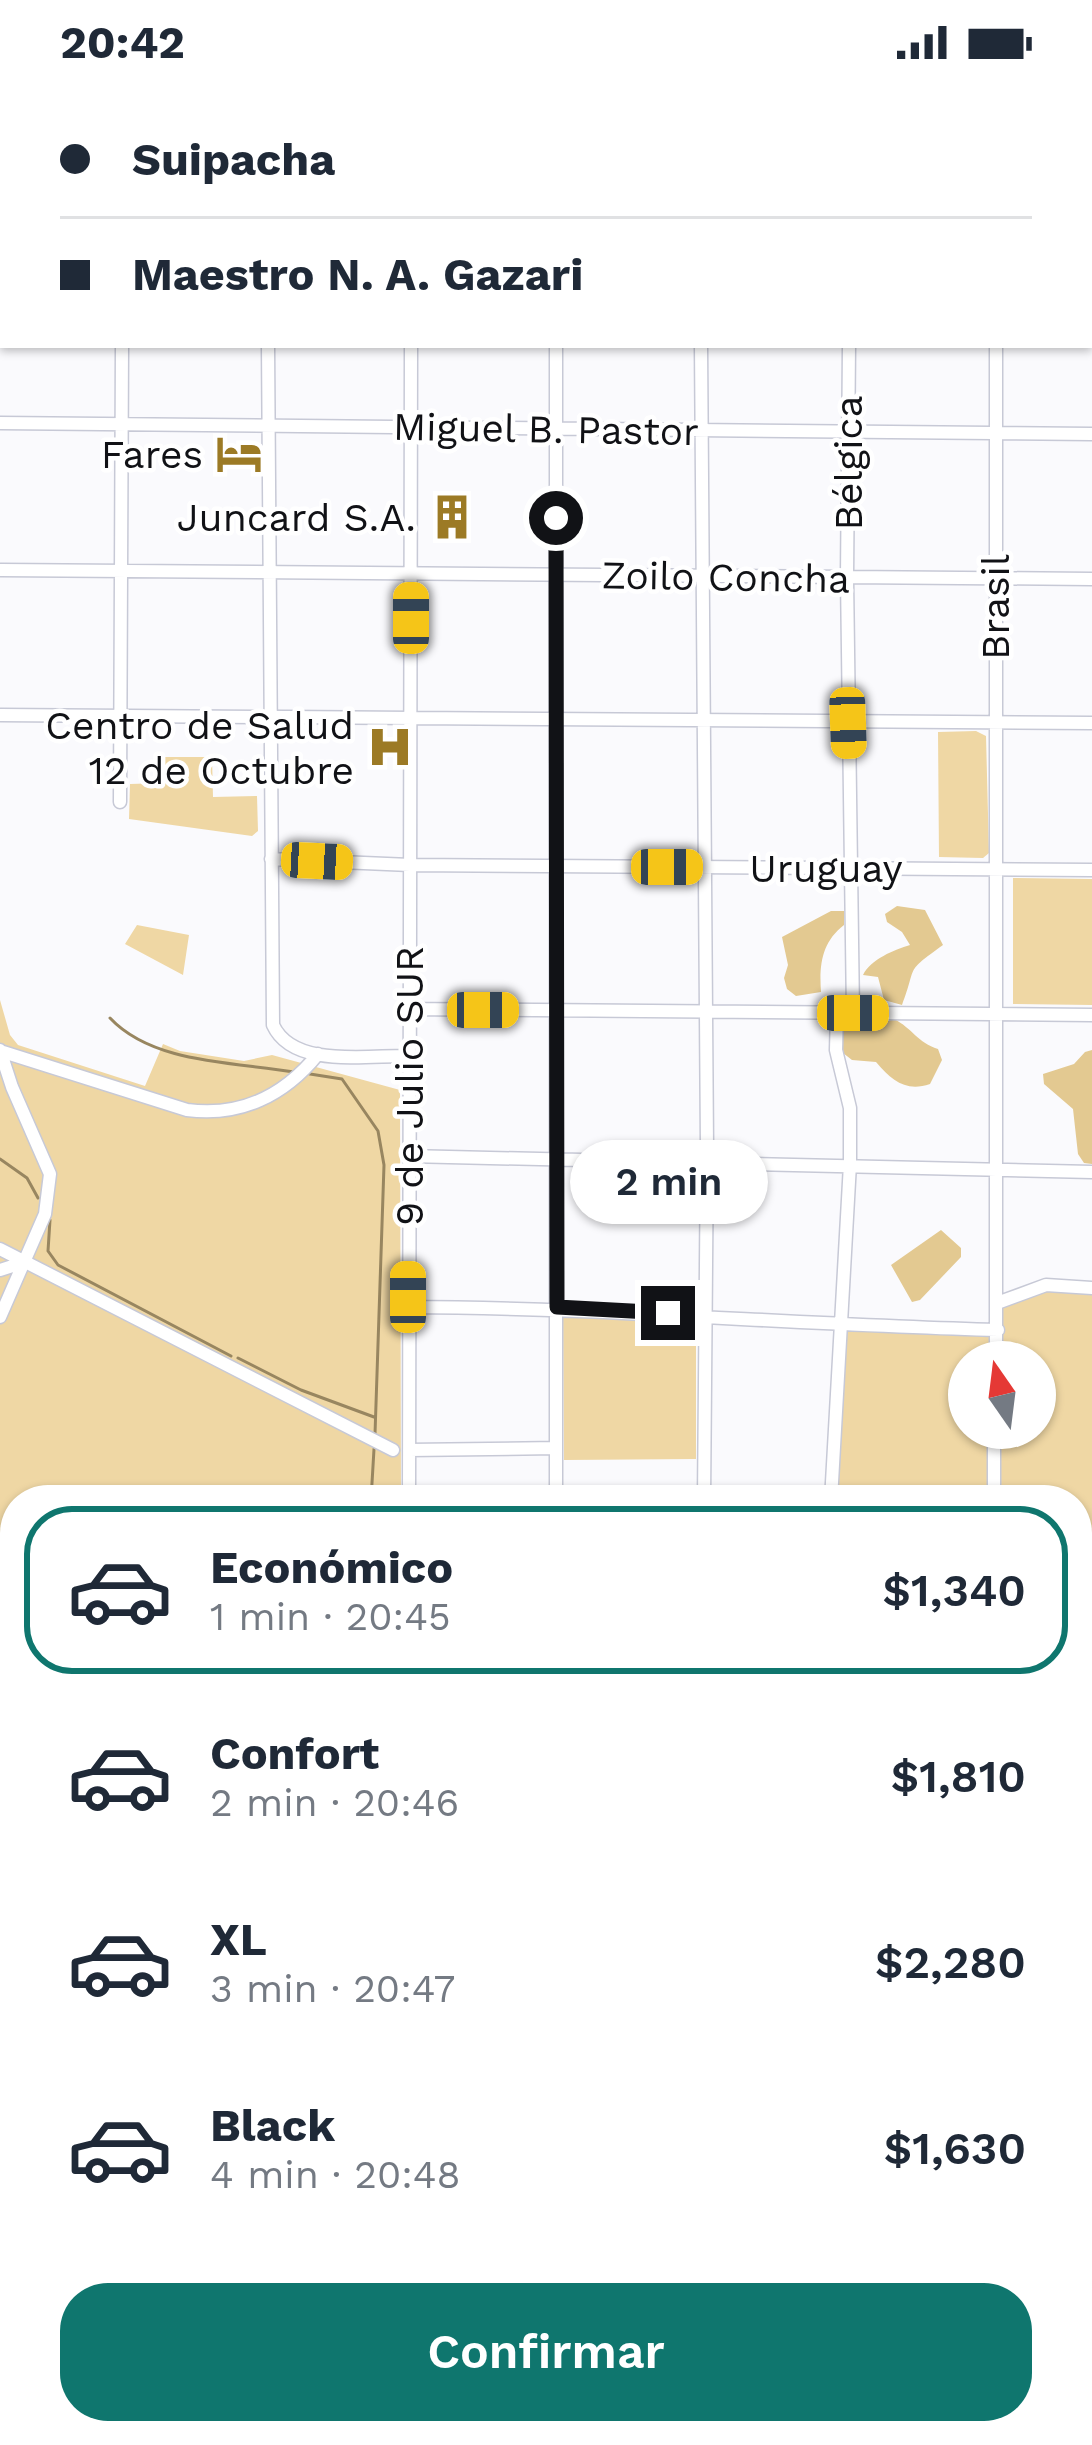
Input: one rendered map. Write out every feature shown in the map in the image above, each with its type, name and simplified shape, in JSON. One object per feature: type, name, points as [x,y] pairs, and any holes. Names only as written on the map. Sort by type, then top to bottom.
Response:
[{"type":"street","points":[[120,802],[122,348]]},
{"type":"street","points":[[268,348],[273,1025],[284,1043],[318,1054],[409,1056]]},
{"type":"street","name":"9 de Julio SUR","points":[[409,1450],[411,348]]},
{"type":"street","points":[[556,348],[556,1485]]},
{"type":"street","points":[[701,348],[704,1485]]},
{"type":"street","name":"Bélgica","points":[[849,348],[853,1013]]},
{"type":"street","name":"Brasil","points":[[996,348],[998,1341]]},
{"type":"street","name":"Miguel B. Pastor","points":[[0,424],[1092,434]]},
{"type":"street","name":"Zoilo Concha","points":[[0,570],[1092,579]]},
{"type":"street","points":[[0,715],[1092,723]]},
{"type":"street","name":"Uruguay","points":[[271,859],[410,865],[1092,870]]},
{"type":"street","points":[[409,1009],[1092,1015]]},
{"type":"street","points":[[832,1485],[850,1164],[850,1108],[836,1050],[837,1013]]},
{"type":"street","points":[[0,1050],[187,1110],[211,1113],[250,1106],[302,1073],[318,1054]]},
{"type":"street","points":[[0,1050],[50,1174],[45,1214],[0,1317]]},
{"type":"street","points":[[408,1156],[1092,1172]]},
{"type":"street","points":[[0,1249],[393,1450]]},
{"type":"street","points":[[0,1270],[25,1262]]},
{"type":"street","points":[[997,1303],[1046,1285],[1092,1288]]},
{"type":"street","points":[[408,1306],[557,1307],[841,1326],[998,1330]]},
{"type":"street","points":[[409,1485],[409,1450],[556,1448]]},
{"type":"street","points":[[994,1449],[994,1485]]},
{"type":"shaded area","points":[[976,731],[986,736],[989,853],[983,858],[939,857],[938,732]]},
{"type":"shaded area","points":[[162,757],[212,757],[213,797],[257,796],[258,831],[252,836],[129,819],[130,784],[162,783]]},
{"type":"shaded area","points":[[1013,878],[1092,879],[1092,1005],[1013,1004]]},
{"type":"shaded area","points":[[897,906],[925,910],[943,945],[913,970],[902,1005],[884,1000],[878,977],[863,975],[877,960],[910,945],[887,922],[885,914]]},
{"type":"shaded area","points":[[831,911],[844,911],[844,925],[824,954],[821,992],[796,996],[787,989],[784,978],[788,965],[782,937]]},
{"type":"shaded area","points":[[137,925],[189,935],[183,975],[125,944]]},
{"type":"shaded area","points":[[0,1000],[10,1035],[18,1045],[145,1086],[163,1044],[244,1061],[272,1055],[400,1090],[401,1485],[0,1485]]},
{"type":"shaded area","points":[[894,1019],[938,1049],[942,1060],[930,1084],[907,1086],[876,1062],[852,1060],[843,1053],[843,1020],[874,1026]]},
{"type":"shaded area","points":[[1092,1050],[1092,1164],[1084,1163],[1078,1154],[1073,1109],[1044,1084],[1043,1074],[1074,1064]]},
{"type":"shaded area","points":[[941,1230],[961,1248],[961,1257],[920,1300],[912,1302],[891,1265]]},
{"type":"shaded area","points":[[1046,1285],[1092,1288],[1092,1485],[832,1485],[841,1326],[997,1330],[997,1303]]},
{"type":"shaded area","points":[[563,1313],[696,1319],[696,1459],[564,1460]]},
{"type":"waterway","points":[[110,1018],[128,1033],[172,1053],[294,1072]]},
{"type":"waterway","points":[[310,1074],[342,1079],[378,1131],[384,1165],[375,1434]]},
{"type":"waterway","points":[[0,1159],[27,1178],[38,1198]]},
{"type":"waterway","points":[[50,1220],[48,1251],[58,1265],[231,1356]]},
{"type":"waterway","points":[[238,1358],[301,1390],[374,1417]]},
{"type":"waterway","points":[[372,1485],[374,1449]]},
{"type":"place","name":"Fares","points":[[239,454]]},
{"type":"place","name":"Juncard S.A.","points":[[452,517]]},
{"type":"place","name":"Centro de Salud 12 de Octubre","points":[[390,747]]},
{"type":"route","points":[[556,518],[557,1307],[668,1313]]}]
